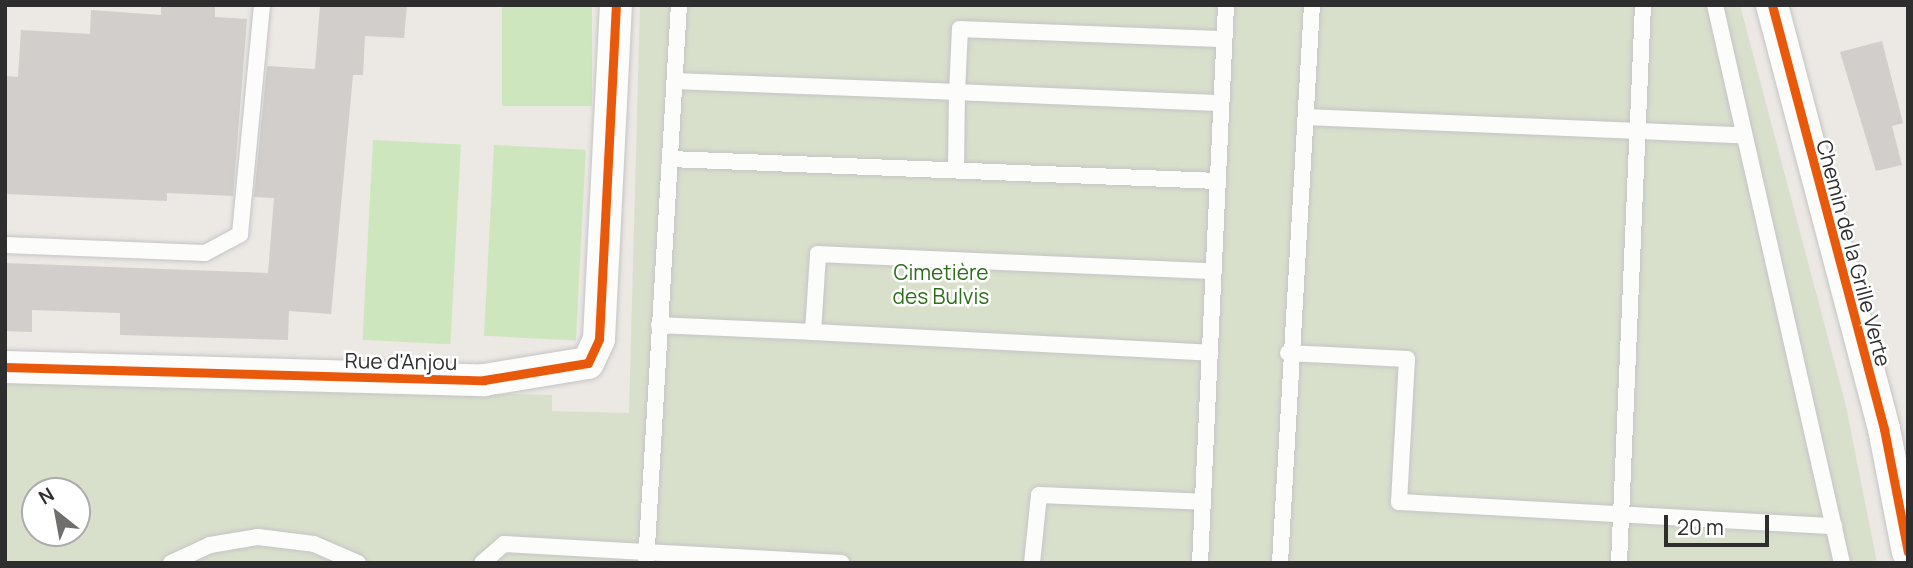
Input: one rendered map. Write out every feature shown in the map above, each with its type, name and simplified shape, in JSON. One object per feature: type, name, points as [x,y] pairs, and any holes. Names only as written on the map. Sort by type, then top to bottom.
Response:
[{"type":"street","name":"Rue d'Anjou","points":[[5,368],[484,380],[588,363],[599,339],[604,159],[615,5]]},
{"type":"street","name":"Chemin de la Grille Verte","points":[[1772,5],[1884,429],[1908,552]]},
{"type":"lane","points":[[5,246],[205,253],[240,234],[262,5]]},
{"type":"lane","points":[[647,557],[679,5]]},
{"type":"lane","points":[[1200,563],[1226,5]]},
{"type":"lane","points":[[1280,563],[1288,353],[1307,117],[1312,5]]},
{"type":"lane","points":[[1619,563],[1643,5]]},
{"type":"lane","points":[[1715,5],[1842,563]]},
{"type":"lane","points":[[956,170],[960,29],[1224,39]]},
{"type":"lane","points":[[675,80],[1222,103]]},
{"type":"lane","points":[[1307,117],[1744,135]]},
{"type":"lane","points":[[670,159],[1218,181]]},
{"type":"lane","points":[[813,332],[818,254],[1214,271]]},
{"type":"lane","points":[[659,325],[1210,353]]},
{"type":"lane","points":[[1288,353],[1408,359],[1399,502],[1834,526]]},
{"type":"lane","points":[[1032,563],[1039,495],[1203,502]]},
{"type":"lane","points":[[171,563],[210,545],[258,537],[313,544],[358,563]]},
{"type":"lane","points":[[482,563],[504,544],[647,557],[841,563]]},
{"type":"green space","points":[[502,5],[592,5],[592,106],[502,106]]},
{"type":"green space","name":"Cimetière des Bulvis","points":[[640,5],[1740,5],[1846,406],[1877,563],[5,563],[5,381],[552,395],[552,411],[629,413]]},
{"type":"green space","points":[[373,140],[461,145],[450,344],[363,340]]},
{"type":"green space","points":[[494,145],[586,150],[576,341],[484,336]]},
{"type":"building","points":[[161,5],[215,5],[215,17],[247,19],[233,196],[167,193],[167,201],[5,194],[5,76],[18,77],[21,30],[90,34],[91,10],[161,15]]},
{"type":"building","points":[[320,5],[407,5],[404,38],[365,36],[363,75],[353,75],[331,314],[289,311],[288,340],[120,335],[120,313],[32,310],[32,332],[5,331],[5,263],[268,273],[274,198],[254,197],[267,66],[315,69]]},
{"type":"building","points":[[1882,41],[1903,123],[1892,126],[1902,165],[1876,171],[1840,52]]},
{"type":"cycle path","points":[[5,367],[484,380],[588,363],[599,339],[616,5]]},
{"type":"cycle path","points":[[1772,5],[1884,429],[1908,552]]}]
